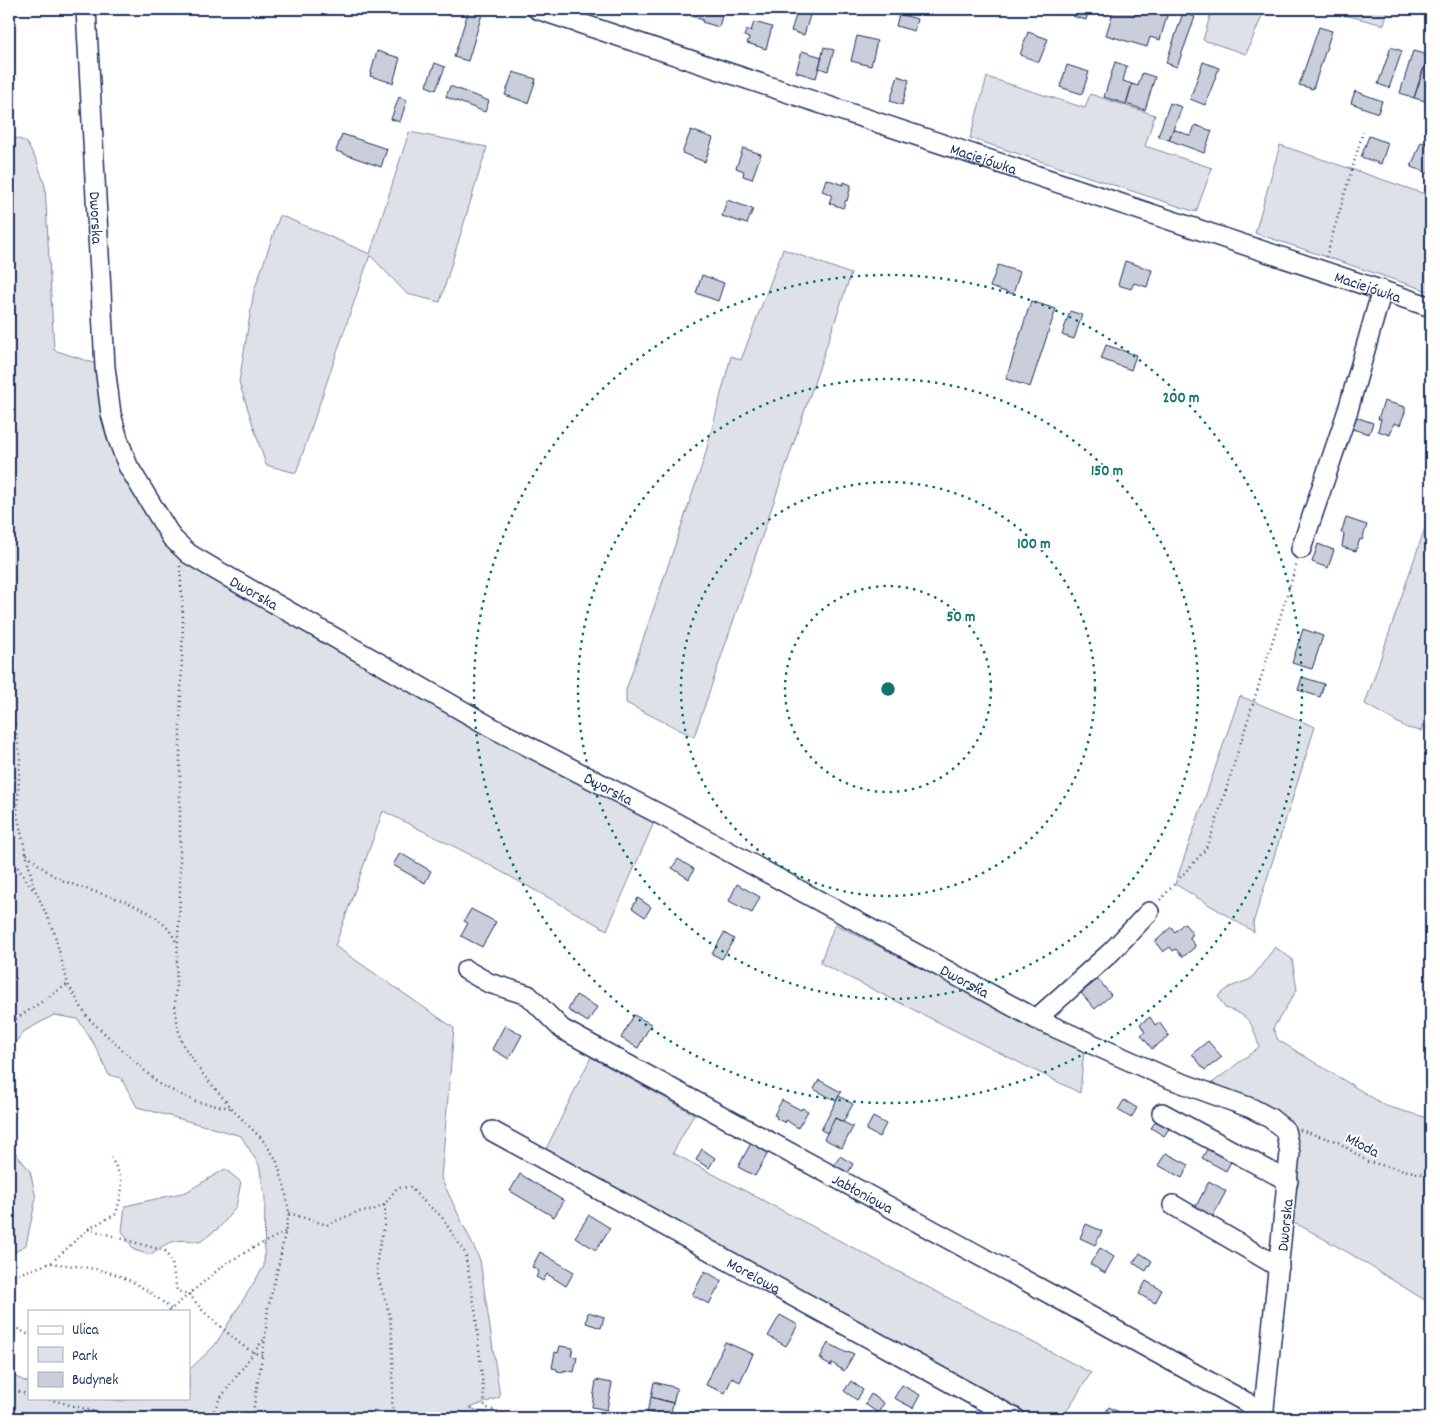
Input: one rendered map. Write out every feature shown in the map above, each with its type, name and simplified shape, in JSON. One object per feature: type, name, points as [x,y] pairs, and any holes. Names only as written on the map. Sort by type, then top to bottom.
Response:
[{"type":"street","name":"Dworska","points":[[86,9],[105,367],[111,414],[128,466],[172,538],[189,554],[209,566],[491,727],[665,817],[1036,1019],[1168,1078],[1251,1108],[1270,1118],[1285,1130],[1290,1153],[1288,1182],[1264,1415]]},
{"type":"street","name":"Maciejówka","points":[[536,9],[1431,307]]},
{"type":"street","points":[[1301,549],[1348,410],[1382,290]]},
{"type":"street","points":[[1036,1019],[1111,952],[1149,912]]},
{"type":"street","name":"Jabłoniowa","points":[[466,970],[489,984],[528,995],[562,1029],[1062,1300],[1264,1415]]},
{"type":"street","points":[[1162,1113],[1288,1182]]},
{"type":"street","name":"Morelowa","points":[[492,1131],[1015,1418]]},
{"type":"street","points":[[1173,1205],[1279,1267]]},
{"type":"path","points":[[1322,270],[1363,132]]},
{"type":"path","points":[[172,538],[178,554],[183,620],[180,726],[181,836],[175,1006],[180,1038],[201,1072],[262,1139],[276,1159],[285,1188],[289,1213],[268,1308],[252,1418]]},
{"type":"path","points":[[1149,912],[1205,850],[1213,831],[1301,549]]},
{"type":"path","points":[[9,710],[15,724],[20,758],[17,815],[34,887],[54,932],[68,984],[88,1017],[159,1084],[196,1102],[232,1108]]},
{"type":"path","points":[[26,853],[36,864],[55,876],[124,902],[158,919],[172,934],[178,946]]},
{"type":"path","points":[[9,855],[38,897]]},
{"type":"path","points":[[9,1026],[13,1021],[68,984]]},
{"type":"path","name":"Młoda","points":[[1285,1130],[1299,1129],[1324,1136],[1338,1142],[1368,1162],[1431,1176]]},
{"type":"path","points":[[9,1277],[51,1263],[88,1229],[105,1222],[116,1214],[123,1186],[118,1170],[111,1158]]},
{"type":"path","points":[[289,1213],[327,1225],[356,1212],[372,1211],[384,1205],[397,1188],[410,1187],[441,1216],[465,1253],[475,1309],[485,1407],[516,1418]]},
{"type":"path","points":[[384,1205],[386,1214],[377,1262],[378,1275],[390,1318],[394,1392],[392,1418]]},
{"type":"path","points":[[88,1229],[165,1251],[172,1262],[177,1291],[189,1294],[238,1343],[254,1353],[262,1355]]},
{"type":"path","points":[[51,1263],[114,1274],[137,1284],[160,1300],[170,1310],[225,1264],[285,1232]]},
{"type":"path","points":[[9,1324],[28,1334]]},
{"type":"path","points":[[208,1418],[265,1338]]},
{"type":"path","points":[[9,1388],[28,1395]]},
{"type":"path","points":[[52,1400],[119,1418]]},
{"type":"green space","points":[[1212,9],[1265,9],[1246,54],[1203,40]]},
{"type":"green space","points":[[1321,9],[1388,9],[1384,25]]},
{"type":"green space","points":[[987,77],[1085,108],[1090,94],[1155,115],[1145,146],[1212,168],[1196,212],[970,138]]},
{"type":"green space","points":[[409,132],[487,147],[440,302],[407,294],[370,255],[296,473],[266,465],[239,382],[254,291],[280,215],[370,254]]},
{"type":"green space","points":[[9,135],[26,142],[37,161],[45,186],[54,350],[100,365],[108,422],[181,555],[656,818],[607,930],[471,855],[383,811],[335,946],[454,1028],[441,1178],[480,1260],[500,1397],[470,1408],[500,1418],[38,1418],[19,1415],[9,1408],[9,1374],[28,1383],[28,1400],[190,1400],[190,1369],[215,1345],[264,1266],[265,1198],[259,1165],[241,1136],[137,1107],[121,1078],[109,1075],[95,1046],[78,1019],[54,1015],[23,1032],[9,1052]]},
{"type":"green space","points":[[1280,145],[1431,196],[1431,292],[1255,233]]},
{"type":"green space","points":[[783,249],[851,274],[694,737],[626,703],[626,690],[704,459],[731,356],[741,360]]},
{"type":"green space","points":[[1431,510],[1431,698],[1421,731],[1407,728],[1365,704]]},
{"type":"green space","points":[[1240,696],[1315,727],[1253,923],[1254,932],[1175,884]]},
{"type":"green space","points":[[835,924],[1084,1050],[1080,1093],[820,963]]},
{"type":"green space","points":[[1275,947],[1292,959],[1297,990],[1273,1028],[1278,1040],[1386,1106],[1431,1119],[1431,1304],[1349,1253],[1301,1226],[1288,1221],[1296,1147],[1287,1119],[1278,1112],[1211,1084],[1259,1047],[1249,1021],[1240,1014],[1225,1008],[1218,996],[1230,987],[1251,979]]},
{"type":"green space","points":[[591,1057],[694,1114],[673,1153],[1091,1373],[1062,1418],[1032,1418],[545,1151]]},
{"type":"green space","points":[[9,1145],[30,1171],[36,1198],[26,1245],[9,1256]]},
{"type":"green space","points":[[225,1169],[241,1182],[236,1207],[220,1227],[200,1242],[185,1240],[173,1242],[162,1246],[150,1255],[134,1250],[122,1231],[125,1206],[186,1192]]},
{"type":"building","points":[[469,9],[483,11],[468,61],[454,57]]},
{"type":"building","points":[[694,9],[724,9],[719,27],[702,22],[703,20],[691,16]]},
{"type":"building","points":[[798,9],[812,9],[804,35],[791,31]]},
{"type":"building","points":[[1074,9],[1089,9],[1086,20],[1072,16]]},
{"type":"building","points":[[1114,9],[1169,9],[1160,40],[1150,37],[1147,47],[1106,35]]},
{"type":"building","points":[[1183,13],[1195,17],[1177,67],[1166,63]]},
{"type":"building","points":[[899,14],[917,19],[914,31],[896,26]]},
{"type":"building","points":[[754,22],[772,27],[766,49],[747,43],[749,38],[744,36],[747,29],[751,31]]},
{"type":"building","points":[[1319,27],[1332,31],[1313,89],[1299,85]]},
{"type":"building","points":[[1028,32],[1048,39],[1039,62],[1020,55]]},
{"type":"building","points":[[857,36],[877,41],[871,66],[851,61]]},
{"type":"building","points":[[824,47],[834,50],[828,71],[819,68]]},
{"type":"building","points":[[1391,47],[1402,51],[1389,88],[1378,84]]},
{"type":"building","points":[[377,51],[400,58],[393,83],[370,76]]},
{"type":"building","points":[[802,51],[822,57],[816,78],[796,72]]},
{"type":"building","points":[[1413,51],[1428,55],[1414,98],[1400,93]]},
{"type":"building","points":[[1428,55],[1431,56],[1431,94],[1429,102],[1414,98]]},
{"type":"building","points":[[1115,62],[1127,66],[1123,81],[1132,84],[1126,104],[1104,97]]},
{"type":"building","points":[[1203,62],[1219,68],[1205,105],[1190,99]]},
{"type":"building","points":[[435,63],[445,67],[436,90],[426,86]]},
{"type":"building","points":[[1067,65],[1089,72],[1082,94],[1060,87]]},
{"type":"building","points":[[513,72],[536,79],[528,103],[505,95]]},
{"type":"building","points":[[1142,73],[1155,77],[1145,110],[1126,104],[1132,84],[1138,86]]},
{"type":"building","points":[[898,76],[909,80],[902,105],[890,101]]},
{"type":"building","points":[[450,86],[489,101],[485,112],[446,97]]},
{"type":"building","points":[[1355,91],[1382,101],[1378,113],[1351,103]]},
{"type":"building","points":[[399,97],[407,100],[400,122],[391,119]]},
{"type":"building","points":[[1170,103],[1182,107],[1169,140],[1158,136]]},
{"type":"building","points":[[1195,125],[1212,131],[1204,153],[1169,140],[1173,129],[1191,136]]},
{"type":"building","points":[[691,130],[713,138],[705,162],[682,153]]},
{"type":"building","points":[[342,134],[387,149],[381,167],[336,151]]},
{"type":"building","points":[[1369,136],[1388,143],[1381,164],[1361,157]]},
{"type":"building","points":[[1421,142],[1431,146],[1431,174],[1411,167]]},
{"type":"building","points":[[743,148],[761,154],[752,179],[743,176],[744,171],[736,168]]},
{"type":"building","points":[[826,179],[843,185],[844,182],[851,185],[843,208],[829,203],[832,195],[822,191]]},
{"type":"building","points":[[727,200],[753,209],[747,224],[722,216]]},
{"type":"building","points":[[1125,261],[1152,270],[1147,287],[1134,283],[1131,289],[1118,285]]},
{"type":"building","points":[[998,265],[1020,272],[1013,294],[990,287]]},
{"type":"building","points":[[702,275],[724,283],[718,301],[696,293]]},
{"type":"building","points":[[1031,301],[1056,309],[1030,387],[1006,379]]},
{"type":"building","points":[[1070,311],[1082,315],[1074,339],[1062,335]]},
{"type":"building","points":[[1106,345],[1136,355],[1131,370],[1101,359]]},
{"type":"building","points":[[1384,401],[1405,407],[1400,425],[1394,423],[1390,435],[1378,431],[1381,419],[1378,419]]},
{"type":"building","points":[[1353,416],[1373,423],[1369,434],[1349,428]]},
{"type":"building","points":[[1346,518],[1367,525],[1356,551],[1342,547],[1344,534],[1341,533]]},
{"type":"building","points":[[1318,544],[1334,550],[1328,568],[1312,562]]},
{"type":"building","points":[[1303,629],[1323,636],[1312,669],[1292,663]]},
{"type":"building","points":[[1302,677],[1324,684],[1320,697],[1298,690]]},
{"type":"building","points":[[400,853],[431,871],[425,883],[393,865]]},
{"type":"building","points":[[678,859],[694,869],[689,879],[672,868]]},
{"type":"building","points":[[737,884],[760,897],[752,913],[729,901]]},
{"type":"building","points":[[638,898],[651,907],[645,917],[632,908]]},
{"type":"building","points":[[471,909],[496,922],[482,947],[461,936],[468,923],[464,921]]},
{"type":"building","points":[[1184,923],[1192,933],[1192,936],[1189,938],[1195,945],[1194,948],[1184,956],[1176,949],[1173,951],[1170,947],[1163,952],[1155,942],[1171,927],[1175,932]]},
{"type":"building","points":[[724,933],[734,939],[722,959],[712,954]]},
{"type":"building","points":[[1098,979],[1111,995],[1095,1009],[1081,993]]},
{"type":"building","points":[[576,995],[597,1007],[588,1022],[568,1010]]},
{"type":"building","points":[[634,1015],[651,1024],[638,1048],[621,1038]]},
{"type":"building","points":[[1150,1017],[1155,1025],[1159,1022],[1169,1036],[1152,1049],[1141,1035],[1145,1032],[1140,1024]]},
{"type":"building","points":[[505,1025],[522,1035],[509,1059],[492,1049]]},
{"type":"building","points":[[1208,1041],[1222,1057],[1205,1070],[1192,1054]]},
{"type":"building","points":[[819,1080],[841,1092],[836,1101],[814,1089]]},
{"type":"building","points":[[839,1096],[853,1104],[843,1122],[835,1118],[827,1133],[821,1130]]},
{"type":"building","points":[[782,1100],[801,1110],[802,1108],[808,1111],[798,1128],[786,1120],[785,1123],[774,1115]]},
{"type":"building","points":[[1124,1100],[1137,1108],[1131,1118],[1118,1110]]},
{"type":"building","points":[[873,1117],[886,1124],[879,1137],[866,1130]]},
{"type":"building","points":[[835,1118],[853,1127],[842,1148],[824,1139]]},
{"type":"building","points":[[1158,1118],[1171,1126],[1164,1136],[1151,1128]]},
{"type":"building","points":[[751,1143],[768,1153],[755,1176],[738,1167]]},
{"type":"building","points":[[1209,1146],[1233,1158],[1226,1171],[1202,1158]]},
{"type":"building","points":[[702,1149],[715,1158],[709,1168],[696,1160]]},
{"type":"building","points":[[1166,1153],[1189,1165],[1182,1178],[1158,1165]]},
{"type":"building","points":[[840,1156],[853,1164],[847,1175],[834,1166]]},
{"type":"building","points":[[520,1174],[564,1201],[554,1217],[510,1191]]},
{"type":"building","points":[[1209,1181],[1226,1191],[1212,1218],[1195,1208]]},
{"type":"building","points":[[589,1215],[610,1228],[596,1250],[575,1237]]},
{"type":"building","points":[[1086,1224],[1102,1231],[1095,1245],[1080,1238]]},
{"type":"building","points":[[1100,1248],[1114,1257],[1105,1273],[1090,1264]]},
{"type":"building","points":[[540,1252],[574,1272],[566,1286],[547,1274],[543,1281],[536,1277],[539,1271],[532,1267]]},
{"type":"building","points":[[1140,1253],[1152,1261],[1146,1271],[1133,1263]]},
{"type":"building","points":[[705,1271],[722,1281],[709,1304],[692,1295]]},
{"type":"building","points":[[1146,1281],[1162,1290],[1155,1303],[1139,1294]]},
{"type":"building","points":[[588,1312],[604,1317],[601,1328],[586,1323]]},
{"type":"building","points":[[780,1315],[798,1325],[786,1346],[768,1336]]},
{"type":"building","points":[[725,1342],[753,1354],[740,1382],[732,1378],[725,1393],[706,1385]]},
{"type":"building","points":[[828,1343],[847,1353],[848,1351],[854,1354],[844,1371],[832,1363],[831,1366],[820,1358]]},
{"type":"building","points":[[560,1346],[573,1348],[571,1356],[577,1357],[574,1372],[557,1371],[557,1369],[552,1368],[555,1352],[558,1353]]},
{"type":"building","points":[[596,1380],[612,1383],[607,1410],[592,1407]]},
{"type":"building","points":[[851,1381],[863,1390],[857,1400],[844,1391]]},
{"type":"building","points":[[654,1382],[677,1388],[673,1403],[651,1397]]},
{"type":"building","points":[[902,1385],[920,1395],[913,1408],[894,1398]]},
{"type":"building","points":[[871,1394],[884,1403],[878,1413],[865,1404]]},
{"type":"building","points":[[651,1397],[673,1403],[670,1418],[647,1412]]},
{"type":"building","points":[[1109,1407],[1130,1418],[1102,1418]]}]
